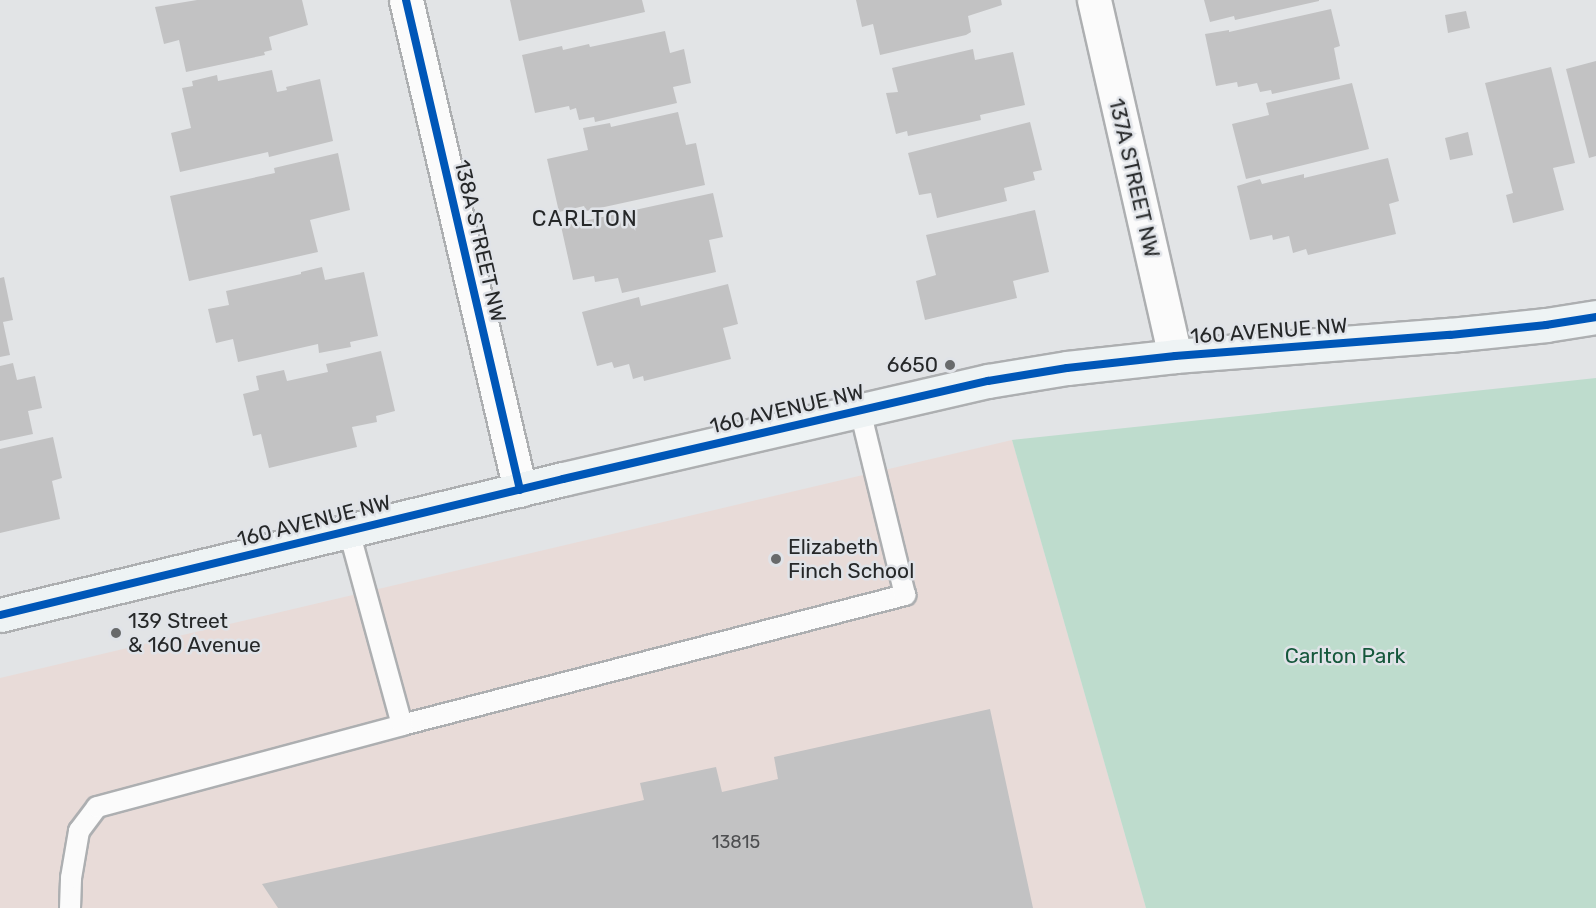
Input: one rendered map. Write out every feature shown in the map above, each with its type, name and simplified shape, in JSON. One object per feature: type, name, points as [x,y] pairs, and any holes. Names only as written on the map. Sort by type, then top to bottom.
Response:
[{"type":"street","name":"138A STREET NW","points":[[406,0],[520,489]]},
{"type":"street","name":"137A STREET NW","points":[[1094,0],[1175,356]]},
{"type":"street","name":"160 AVENUE NW","points":[[0,615],[520,489],[988,381],[1067,368],[1175,356],[1450,335],[1546,326],[1596,317]]},
{"type":"lane","points":[[70,908],[71,878],[79,831],[97,807],[402,725],[905,595],[860,411]]},
{"type":"lane","points":[[349,531],[402,725]]},
{"type":"shaded area","name":"Elizabeth Finch School","points":[[1012,440],[1146,908],[0,908],[0,678]]},
{"type":"green space","name":"Carlton Park","points":[[1596,378],[1596,908],[1146,908],[1012,440]]},
{"type":"building","points":[[197,0],[302,0],[308,25],[269,37],[272,50],[264,52],[265,55],[186,72],[179,40],[164,44],[155,7]]},
{"type":"building","points":[[510,0],[642,0],[645,12],[519,41]]},
{"type":"building","points":[[856,0],[1001,0],[1002,5],[968,16],[971,32],[966,35],[880,55],[873,24],[862,27]]},
{"type":"building","points":[[1204,0],[1319,1],[1235,20],[1234,16],[1210,22]]},
{"type":"building","points":[[1331,9],[1340,46],[1334,48],[1340,79],[1272,94],[1271,90],[1260,92],[1257,83],[1238,87],[1237,82],[1216,86],[1205,34],[1229,30],[1229,32]]},
{"type":"building","points":[[1466,11],[1470,28],[1448,33],[1445,15]]},
{"type":"building","points":[[665,31],[670,53],[684,49],[691,83],[673,87],[677,103],[595,122],[594,117],[579,120],[576,108],[570,110],[569,106],[535,113],[522,55],[562,46],[563,50],[589,44],[590,47]]},
{"type":"building","points":[[973,49],[975,60],[1013,52],[1025,105],[980,115],[981,120],[908,136],[907,131],[896,134],[886,93],[898,92],[892,68]]},
{"type":"building","points":[[1596,61],[1596,156],[1589,158],[1566,69]]},
{"type":"building","points":[[1551,67],[1575,163],[1553,168],[1564,210],[1513,223],[1506,195],[1513,193],[1485,83]]},
{"type":"building","points":[[272,70],[277,92],[287,90],[286,87],[320,79],[333,141],[269,157],[268,152],[180,172],[171,133],[191,128],[182,88],[193,86],[192,81],[217,75],[218,81]]},
{"type":"building","points":[[1352,83],[1369,149],[1246,179],[1232,124],[1269,115],[1266,103]]},
{"type":"building","points":[[678,112],[686,145],[696,143],[705,185],[586,211],[584,206],[559,212],[547,159],[588,150],[583,128],[610,123],[611,127]]},
{"type":"building","points":[[1030,122],[1042,170],[1033,172],[1035,180],[1004,188],[1007,201],[937,218],[931,193],[919,195],[908,153]]},
{"type":"building","points":[[1468,132],[1473,155],[1450,160],[1445,138]]},
{"type":"building","points":[[338,153],[350,210],[310,220],[318,252],[189,281],[170,196],[275,173],[274,168]]},
{"type":"building","points":[[1388,158],[1399,201],[1389,204],[1396,234],[1308,255],[1306,249],[1293,253],[1289,236],[1273,240],[1272,235],[1250,240],[1237,186],[1260,179],[1262,184],[1304,174],[1304,178]]},
{"type":"building","points":[[713,193],[723,237],[709,240],[716,272],[622,293],[618,278],[595,282],[594,276],[573,280],[561,226]]},
{"type":"building","points":[[1035,210],[1049,272],[1013,281],[1017,298],[925,320],[916,281],[936,275],[926,235]]},
{"type":"building","points":[[322,267],[325,280],[364,272],[378,336],[350,342],[351,347],[319,353],[318,344],[238,362],[233,339],[216,343],[208,309],[229,305],[226,291]]},
{"type":"building","points":[[4,277],[13,320],[3,322],[10,355],[0,357],[0,278]]},
{"type":"building","points":[[728,284],[738,324],[723,328],[731,359],[644,381],[643,376],[633,379],[629,364],[614,368],[612,362],[597,366],[582,312],[639,297],[641,306]]},
{"type":"building","points":[[381,351],[395,411],[376,416],[377,422],[352,427],[357,447],[269,468],[261,434],[253,436],[243,394],[259,390],[256,376],[284,370],[287,381],[328,372],[326,364]]},
{"type":"building","points":[[13,363],[17,380],[35,376],[42,408],[28,411],[33,434],[0,441],[0,366]]},
{"type":"building","points":[[53,437],[62,478],[52,481],[60,519],[0,533],[0,449]]},
{"type":"building","points":[[990,709],[1033,908],[278,908],[262,884],[644,800],[640,783],[716,767],[722,792],[778,779],[774,757]]},
{"type":"cycle path","points":[[406,0],[520,490]]},
{"type":"cycle path","points":[[0,615],[563,479],[988,381],[1067,368],[1175,356],[1450,335],[1546,325],[1596,317]]},
{"type":"place","name":"6650","points":[[950,365]]},
{"type":"place","name":"Elizabeth Finch School","points":[[776,559]]},
{"type":"place","name":"139 Street & 160 Avenue","points":[[116,633]]},
{"type":"district","name":"CARLTON","points":[[585,219]]}]
